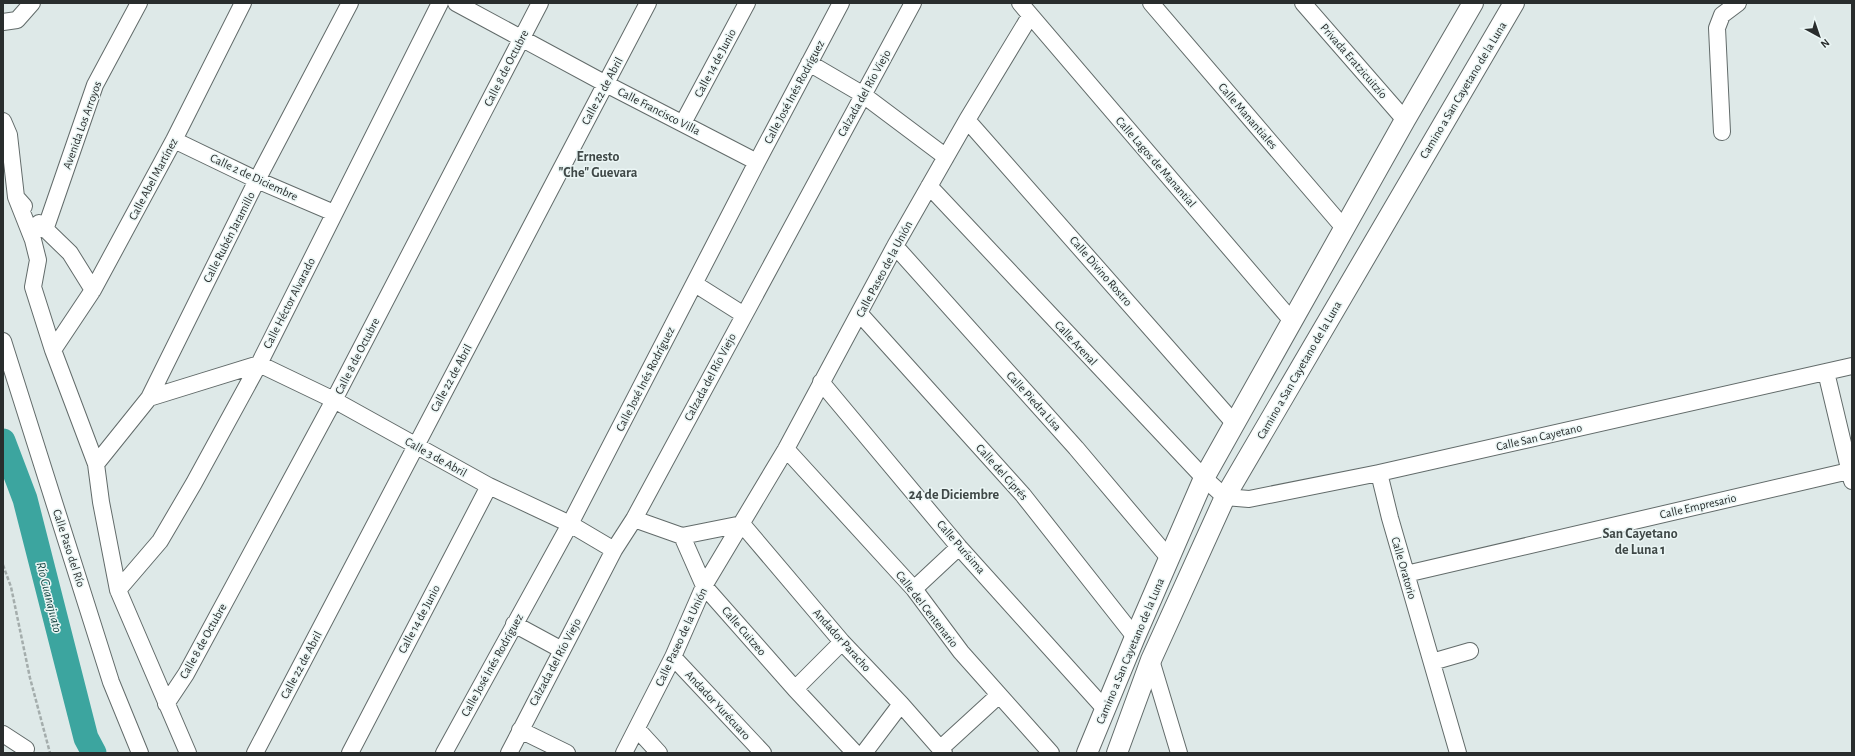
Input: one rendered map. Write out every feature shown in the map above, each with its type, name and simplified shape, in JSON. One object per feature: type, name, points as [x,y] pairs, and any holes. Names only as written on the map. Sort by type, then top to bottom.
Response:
[{"type":"street","points":[[3,22],[17,20],[32,3]]},
{"type":"street","name":"Avenida Los Arroyos","points":[[45,230],[95,85],[139,3]]},
{"type":"street","name":"Calle Abel Martínez","points":[[53,350],[93,290],[174,140],[244,3]]},
{"type":"street","name":"Calle Rubén Jaramillo","points":[[96,464],[149,398],[258,180],[350,3]]},
{"type":"street","name":"Calle Héctor Alvarado","points":[[118,590],[160,541],[259,364],[440,3]]},
{"type":"street","name":"Calle Francisco Villa","points":[[456,3],[606,84],[757,162]]},
{"type":"street","name":"Calle 8 de Octubre","points":[[166,704],[186,674],[334,400],[540,3]]},
{"type":"street","name":"Calle 22 de Abril","points":[[255,753],[415,445],[648,3]]},
{"type":"street","name":"Calle 14 de Junio","points":[[683,123],[747,3]]},
{"type":"street","name":"Calle José Inés Rodríguez","points":[[444,753],[570,524],[757,162],[842,3]]},
{"type":"street","name":"Calzada del Río Viejo","points":[[509,753],[614,550],[634,518],[862,94],[913,3]]},
{"type":"street","name":"Calle Lagos de Manantial","points":[[1020,3],[1292,321]]},
{"type":"street","name":"Calle Manantiales","points":[[1152,3],[1344,228]]},
{"type":"street","name":"Privada Eratzicuitzío","points":[[1303,3],[1405,120]]},
{"type":"street","name":"Camino a San Cayetano de la Luna","points":[[1117,753],[1151,660],[1225,497],[1514,3]]},
{"type":"street","points":[[1722,132],[1717,28],[1722,15],[1738,3]]},
{"type":"street","name":"Camino a San Cayetano de la Luna","points":[[1087,753],[1135,637],[1204,478],[1470,5]]},
{"type":"street","name":"Calle Paseo de la Unión","points":[[624,753],[673,657],[704,586],[786,449],[821,382],[860,314],[895,246],[1030,16]]},
{"type":"street","points":[[809,63],[862,94],[946,157]]},
{"type":"street","name":"Calle Divino Rostro","points":[[968,120],[1234,423]]},
{"type":"street","points":[[3,121],[9,135],[16,197],[33,240],[38,260],[33,287],[53,350],[96,464],[101,502],[118,590],[188,753]]},
{"type":"street","name":"Calle 2 de Diciembre","points":[[174,140],[258,180],[334,213]]},
{"type":"street","name":"Calle Arenal","points":[[930,186],[1204,478],[1225,497]]},
{"type":"street","points":[[16,197],[45,230],[70,253],[93,290]]},
{"type":"street","name":"Calle Piedra Lisa","points":[[895,246],[1076,448],[1169,558]]},
{"type":"street","points":[[695,284],[744,314]]},
{"type":"street","name":"Calle del Ciprés","points":[[860,314],[1023,495],[1135,637]]},
{"type":"street","name":"Calle Paso del Río","points":[[3,341],[111,682],[140,753]]},
{"type":"street","points":[[149,398],[259,364]]},
{"type":"street","name":"Calle 3 de Abril","points":[[259,364],[334,400],[489,486],[570,524],[614,550]]},
{"type":"street","name":"Calle San Cayetano","points":[[1225,497],[1249,499],[1378,473],[1852,366]]},
{"type":"street","points":[[1826,372],[1851,476]]},
{"type":"street","name":"Calle Purísima","points":[[821,382],[959,547],[1105,709]]},
{"type":"street","name":"Calle del Centenario","points":[[786,449],[914,589],[961,652],[1051,753]]},
{"type":"street","name":"Calle Oratorio","points":[[1378,473],[1458,753]]},
{"type":"street","name":"Calle Empresario","points":[[1406,574],[1851,476]]},
{"type":"street","name":"Calle 14 de Junio","points":[[350,753],[489,486]]},
{"type":"street","points":[[634,518],[682,536],[742,524]]},
{"type":"street","name":"Andador Paracho","points":[[742,524],[842,642],[901,704],[942,751]]},
{"type":"street","name":"Calle Cuitzeo","points":[[682,536],[704,586],[795,689],[855,753]]},
{"type":"street","points":[[914,589],[959,547]]},
{"type":"street","points":[[514,624],[562,650]]},
{"type":"street","points":[[795,689],[842,642]]},
{"type":"street","points":[[1432,662],[1470,651]]},
{"type":"street","name":"Andador Yurécuaro","points":[[673,657],[763,753]]},
{"type":"street","points":[[1151,660],[1179,753]]},
{"type":"street","points":[[942,751],[999,695]]},
{"type":"street","points":[[864,753],[901,704]]},
{"type":"street","points":[[637,729],[659,753]]},
{"type":"street","points":[[520,730],[567,753]]},
{"type":"street","points":[[3,734],[26,749]]},
{"type":"path","points":[[3,565],[11,587],[30,678],[50,753]]},
{"type":"waterway","name":"Río Guanajuato","points":[[3,441],[25,499],[86,738],[94,753]]},
{"type":"district","name":"Ernesto \"Che\" Guevara","points":[[598,164]]},
{"type":"district","name":"24 de Diciembre","points":[[954,494]]},
{"type":"district","name":"San Cayetano de Luna 1","points":[[1640,542]]}]
